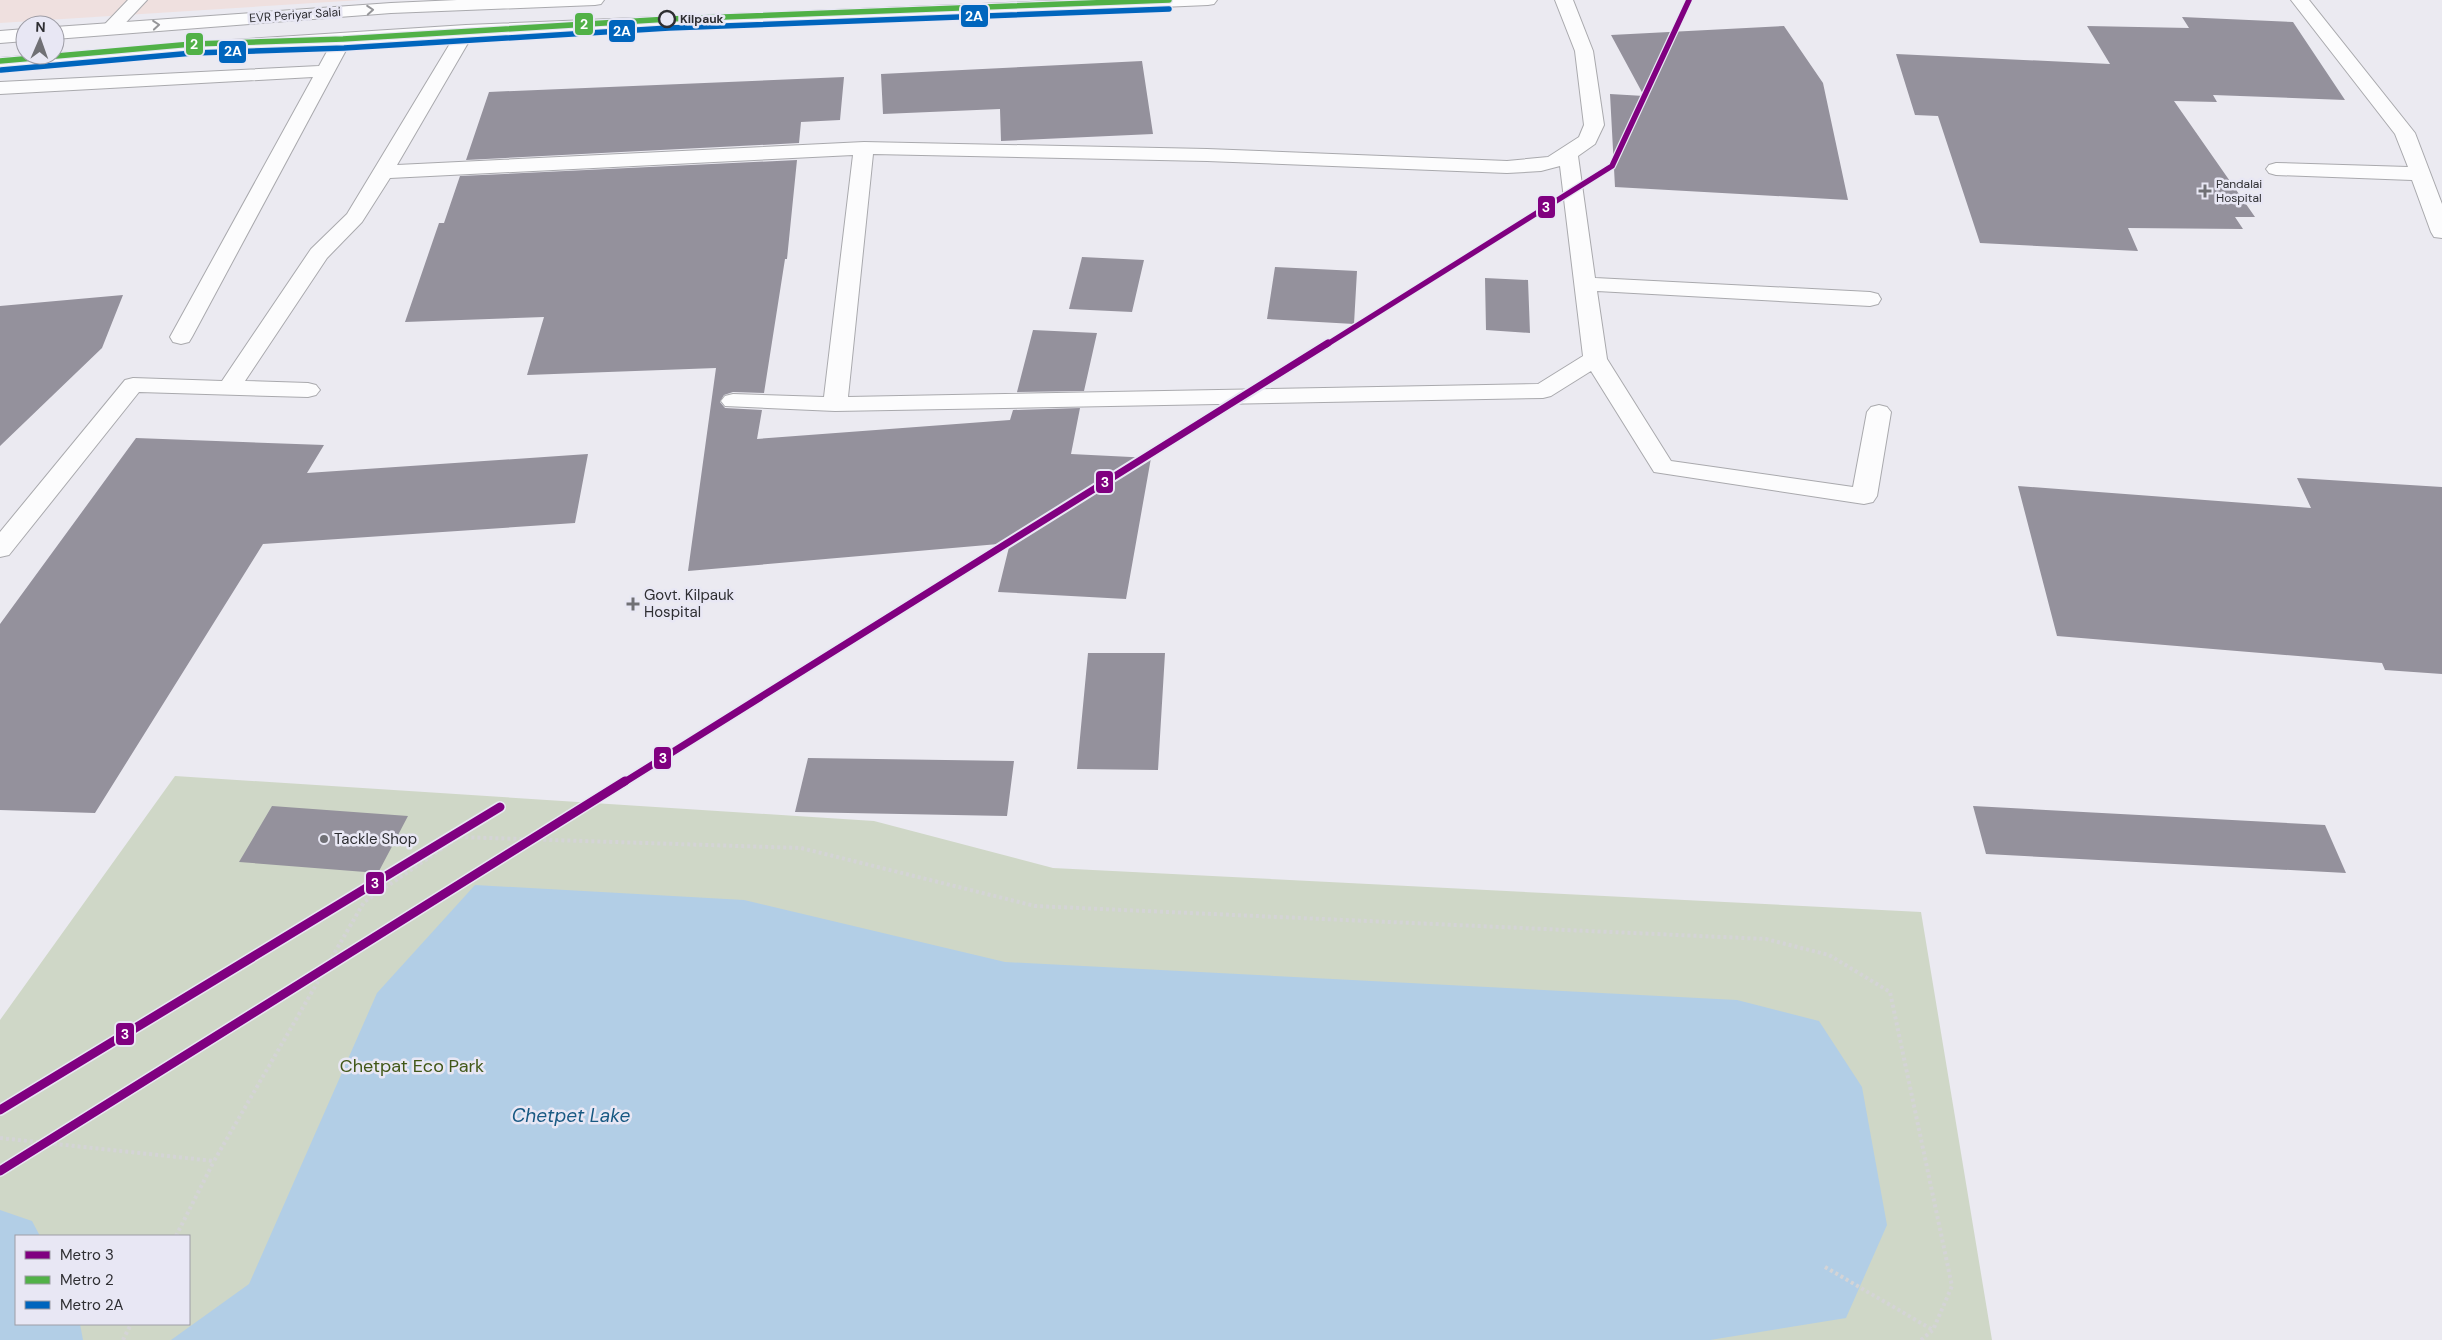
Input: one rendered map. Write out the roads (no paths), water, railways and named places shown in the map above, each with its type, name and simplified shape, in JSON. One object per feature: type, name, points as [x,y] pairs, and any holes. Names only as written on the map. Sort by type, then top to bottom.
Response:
[{"type":"street","points":[[111,28],[138,0]]},
{"type":"street","name":"EVR Periyar Salai","points":[[65,32],[391,8],[595,0]]},
{"type":"street","name":"EVR Periyar Salai","points":[[0,64],[466,31],[1208,0]]},
{"type":"street","points":[[383,172],[864,148],[1207,155],[1507,167],[1541,166],[1568,153],[1588,140],[1594,125],[1584,51],[1564,0]]},
{"type":"street","points":[[2300,0],[2405,133],[2442,232]]},
{"type":"street","points":[[228,388],[319,254],[355,218],[466,31]]},
{"type":"street","points":[[0,38],[15,36]]},
{"type":"street","points":[[181,337],[343,39]]},
{"type":"street","points":[[0,88],[325,71]]},
{"type":"street","points":[[835,404],[864,148]]},
{"type":"street","points":[[1568,153],[1595,359],[1663,467],[1864,496],[1879,412]]},
{"type":"street","points":[[2276,169],[2421,174]]},
{"type":"street","points":[[1585,284],[1870,299]]},
{"type":"street","points":[[733,401],[835,404],[1543,391],[1595,359]]},
{"type":"street","points":[[0,549],[132,385],[308,390]]},
{"type":"water","name":"Chetpet Lake","points":[[475,885],[744,900],[1005,962],[1737,1000],[1819,1021],[1862,1087],[1887,1225],[1846,1318],[1710,1340],[171,1340],[249,1284],[377,993]]},
{"type":"water","points":[[0,1210],[32,1221],[39,1235],[15,1235],[15,1325],[80,1325],[83,1340],[0,1340]]},
{"type":"metro line","name":"2","points":[[0,61],[192,44],[343,39],[669,19],[1169,0]]},
{"type":"metro line","name":"3","points":[[0,1171],[1612,166],[1689,0]]},
{"type":"metro line","name":"2A","points":[[1,70],[193,53],[344,48],[669,28],[1169,9]]},
{"type":"metro line","name":"3","points":[[0,1110],[500,807]]},
{"type":"place","name":"Kilpauk","points":[[667,19]]},
{"type":"place","name":"Pandalai Hospital","points":[[2205,191]]},
{"type":"place","name":"Govt. Kilpauk Hospital","points":[[633,604]]},
{"type":"place","name":"Tackle Shop","points":[[324,839]]},
{"type":"park label","name":"Chetpat Eco Park","points":[[412,1066]]}]
